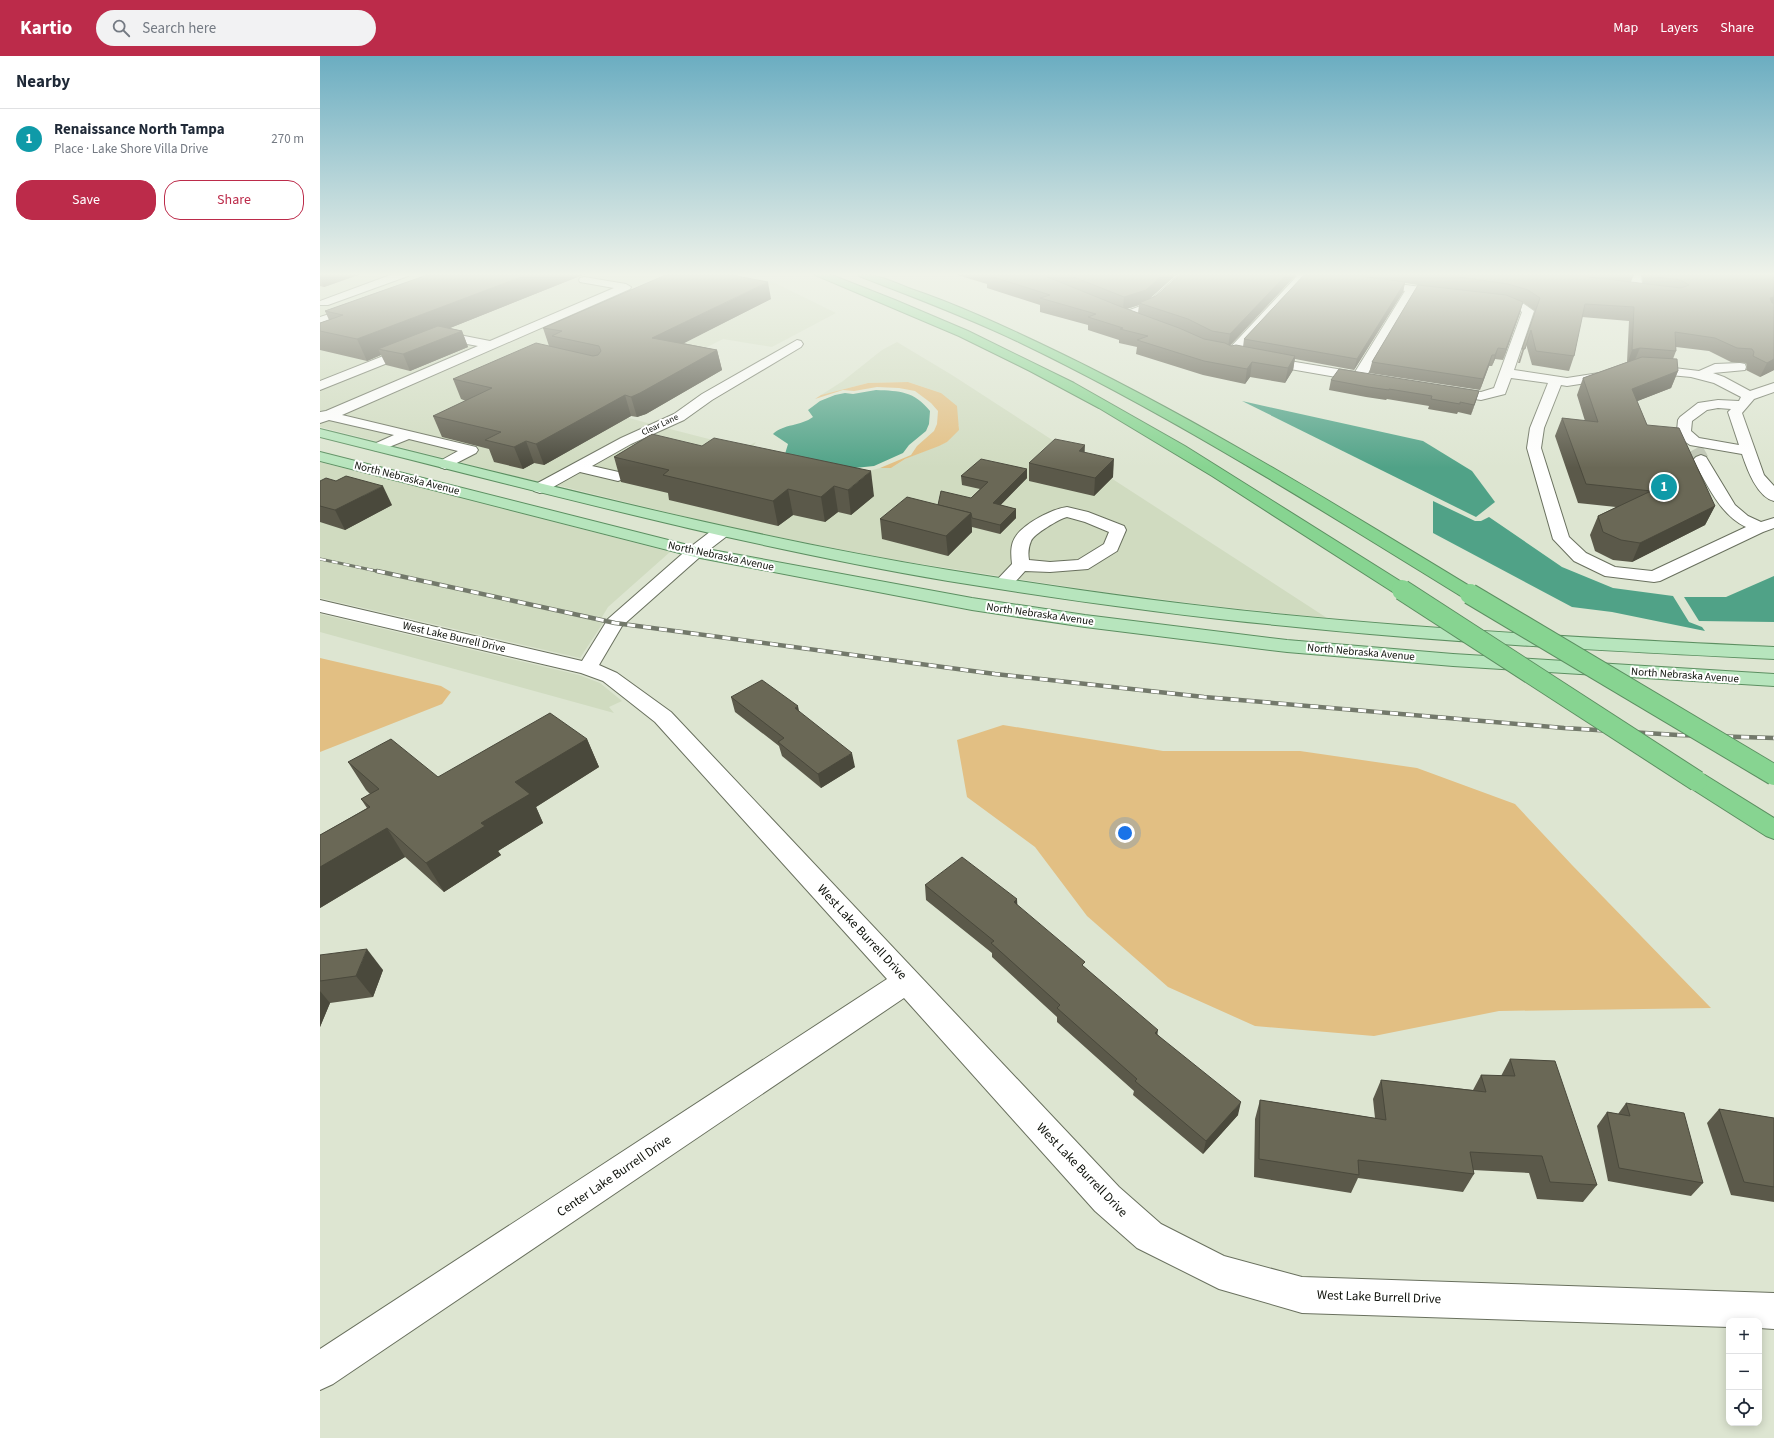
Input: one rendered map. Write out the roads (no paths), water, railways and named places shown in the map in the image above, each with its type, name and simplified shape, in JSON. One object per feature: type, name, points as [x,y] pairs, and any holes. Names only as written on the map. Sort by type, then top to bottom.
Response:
[{"type":"highway","points":[[973,338],[1071,387],[1212,470],[1402,590],[1774,830]]},
{"type":"highway","points":[[1019,338],[1129,393],[1267,471],[1774,775]]},
{"type":"main road","name":"North Nebraska Avenue","points":[[320,433],[721,532],[891,566],[1094,597],[1213,613],[1342,626],[1469,636],[1774,653]]},
{"type":"main road","points":[[320,444],[339,448],[379,447]]},
{"type":"main road","name":"North Nebraska Avenue","points":[[320,456],[695,552],[870,586],[1085,621],[1287,646],[1516,664],[1774,680]]},
{"type":"main road","points":[[376,470],[389,466],[406,466],[505,490],[540,488]]},
{"type":"street","points":[[320,386],[438,338]]},
{"type":"street","points":[[457,338],[514,350]]},
{"type":"street","points":[[323,416],[506,338]]},
{"type":"street","points":[[1230,355],[1245,338]]},
{"type":"street","points":[[1359,377],[1382,338]]},
{"type":"street","points":[[1436,389],[1481,396],[1500,391],[1518,338]]},
{"type":"street","name":"Clear Lane","points":[[540,488],[616,446],[679,417],[706,397],[797,344]]},
{"type":"street","points":[[1214,351],[1374,379]]},
{"type":"street","points":[[1740,367],[1715,368],[1705,372],[1707,376],[1719,380],[1746,401]]},
{"type":"street","points":[[1506,373],[1567,382],[1607,377],[1630,369],[1662,369],[1719,380]]},
{"type":"street","points":[[1556,380],[1537,428],[1534,448],[1562,539],[1580,557],[1611,572],[1654,577],[1767,525]]},
{"type":"street","points":[[1774,387],[1746,401],[1735,412],[1757,476],[1774,496]]},
{"type":"street","points":[[1746,401],[1703,406],[1685,420],[1684,431],[1697,450],[1729,508],[1742,519],[1767,525]]},
{"type":"street","points":[[323,416],[408,434],[471,450],[445,464]]},
{"type":"street","points":[[379,447],[408,434]]},
{"type":"street","points":[[616,446],[636,451]]},
{"type":"street","points":[[1697,450],[1749,452]]},
{"type":"street","points":[[578,467],[618,476]]},
{"type":"street","points":[[1063,512],[1091,517],[1118,530],[1111,547],[1082,565],[1050,568],[1021,565],[1019,554],[1022,538],[1047,520],[1063,512]]},
{"type":"street","points":[[587,668],[615,623],[695,552],[721,532]]},
{"type":"street","points":[[1003,583],[1021,565]]},
{"type":"street","name":"West Lake Burrell Drive","points":[[320,606],[587,668],[610,677],[663,717],[1106,1199],[1149,1236],[1219,1272],[1302,1295],[1774,1311]]},
{"type":"street","name":"Center Lake Burrell Drive","points":[[320,1371],[907,981]]},
{"type":"tunnel","points":[[1695,449],[1701,460]]},
{"type":"railway","points":[[320,559],[381,572]]},
{"type":"railway","points":[[377,571],[615,623],[995,674],[1204,697],[1564,728],[1678,735],[1774,738]]},
{"type":"place","name":"Renaissance North Tampa","points":[[1664,487]]}]
